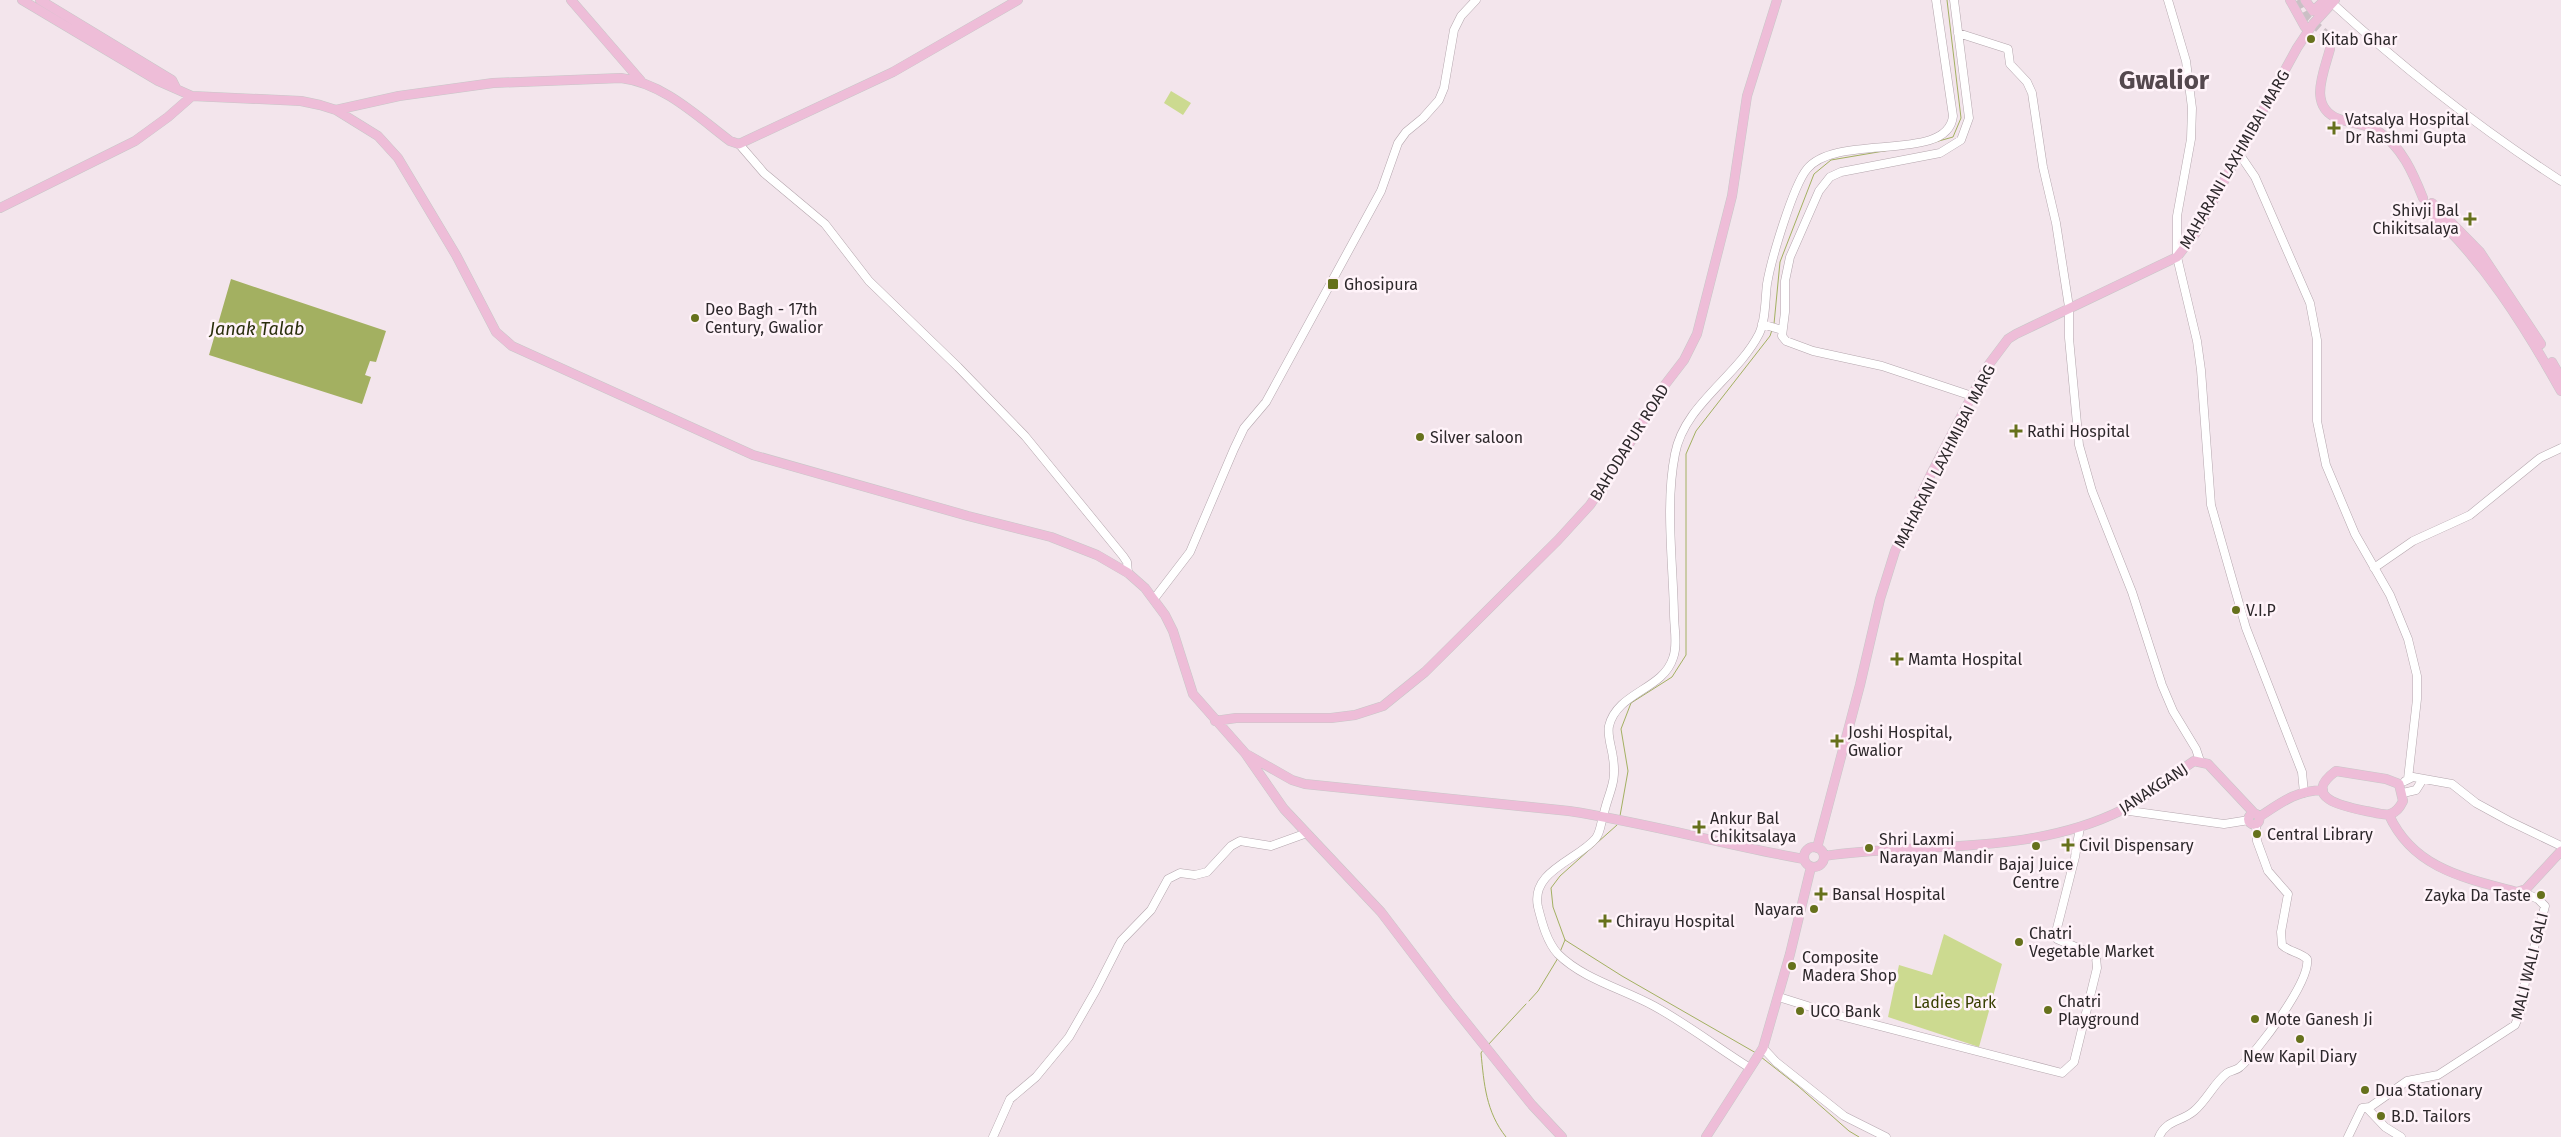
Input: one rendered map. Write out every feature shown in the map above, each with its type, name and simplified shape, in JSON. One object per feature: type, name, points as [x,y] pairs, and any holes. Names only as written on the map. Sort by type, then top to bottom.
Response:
[{"type":"main road","points":[[22,0],[158,81],[192,96],[301,101],[336,110],[378,136],[398,158],[456,255],[496,332],[512,346],[753,455],[977,519],[1052,536],[1097,555],[1128,573],[1154,599],[1173,631],[1185,664],[1190,690],[1215,721],[1245,753],[1284,809],[1381,912],[1532,1105],[1562,1137]]},
{"type":"main road","points":[[40,0],[172,80],[176,88]]},
{"type":"main road","points":[[571,0],[641,81]]},
{"type":"main road","points":[[336,110],[399,96],[493,83],[611,77],[641,81],[669,95],[730,141],[739,144],[806,110],[893,72],[1018,0]]},
{"type":"main road","name":"BAHODAPUR ROAD","points":[[1215,721],[1236,718],[1331,718],[1355,715],[1383,706],[1425,672],[1558,540],[1590,505],[1613,472],[1664,386],[1684,360],[1697,334],[1732,196],[1747,96],[1777,0]]},
{"type":"main road","points":[[2290,0],[2305,27]]},
{"type":"main road","points":[[2306,0],[2313,11],[2330,1]]},
{"type":"main road","points":[[2290,50],[2305,27],[2330,1]]},
{"type":"main road","name":"MAHARANI LAXHMIBAI MARG","points":[[1817,848],[1893,558],[1919,498],[1987,367],[2008,339],[2069,307],[2177,257],[2188,245],[2240,155],[2297,48],[2330,1]]},
{"type":"main road","points":[[2330,49],[2320,91],[2324,109],[2338,119],[2367,126],[2386,138],[2405,159],[2427,203],[2476,258],[2526,332],[2561,391]]},
{"type":"main road","points":[[0,208],[135,141],[168,117],[192,96]]},
{"type":"main road","points":[[2427,203],[2443,212],[2480,252],[2561,378]]},
{"type":"main road","points":[[1245,753],[1292,780],[1305,784],[1438,798],[1521,804],[1605,817],[1744,849],[1804,859],[1811,867]]},
{"type":"main road","name":"JANAKGANJ","points":[[1824,856],[1956,847],[2041,837],[2080,826],[2122,810],[2194,761],[2208,764],[2254,818]]},
{"type":"main road","points":[[2336,771],[2386,779],[2401,789],[2403,801],[2399,810],[2389,815],[2334,804],[2326,797],[2323,790],[2328,777],[2336,771]]},
{"type":"main road","points":[[2254,818],[2280,801],[2304,793],[2323,790]]},
{"type":"main road","points":[[2389,815],[2397,833],[2416,854],[2468,880],[2522,892],[2561,851]]},
{"type":"main road","points":[[1804,859],[1809,849],[1817,848],[1824,856],[1819,866],[1811,867]]},
{"type":"main road","points":[[1706,1137],[1762,1050],[1779,997],[1811,867]]},
{"type":"street","points":[[1154,599],[1192,547],[1244,428],[1266,402],[1381,191],[1398,143],[1406,132],[1423,118],[1439,100],[1444,88],[1454,30],[1461,16],[1476,0]]},
{"type":"street","points":[[1752,1066],[1654,1006],[1581,971],[1559,955],[1549,942],[1537,897],[1540,888],[1553,871],[1597,836],[1613,790],[1615,774],[1609,727],[1626,700],[1669,668],[1675,654],[1671,516],[1674,456],[1678,440],[1706,398],[1754,341],[1764,325],[1769,273],[1796,191],[1808,167],[1817,160],[1836,152],[1925,142],[1941,137],[1950,130],[1953,116],[1936,0]]},
{"type":"street","points":[[1954,0],[1970,110],[1968,126],[1961,140],[1940,153],[1841,172],[1830,177],[1811,204],[1788,263],[1784,298],[1785,317],[1780,330],[1786,341],[1813,351],[1882,366],[1972,396]]},
{"type":"street","points":[[2168,0],[2186,61],[2192,110],[2192,139],[2177,216],[2177,257],[2197,341],[2201,370],[2211,504],[2246,628],[2302,772],[2304,793]]},
{"type":"street","points":[[2330,1],[2413,75],[2488,132],[2561,181]]},
{"type":"street","points":[[1958,33],[2008,49],[2010,64],[2030,88],[2069,307],[2069,338],[2079,445],[2092,491],[2132,592],[2162,685],[2173,711],[2196,749],[2200,761]]},
{"type":"street","points":[[739,144],[764,173],[820,219],[869,280],[1025,436],[1123,556],[1127,562],[1128,573]]},
{"type":"street","points":[[2240,155],[2255,177],[2310,303],[2317,340],[2316,421],[2326,466],[2355,534],[2397,610],[2408,639],[2416,676],[2417,699],[2408,779],[2401,789]]},
{"type":"street","points":[[1764,325],[1780,330]]},
{"type":"street","points":[[2374,568],[2413,541],[2470,515],[2540,458],[2561,448]]},
{"type":"street","points":[[2408,779],[2413,777],[2452,784],[2476,803],[2508,822],[2540,834],[2561,846]]},
{"type":"street","points":[[2401,789],[2416,790],[2423,779]]},
{"type":"street","points":[[2122,810],[2224,824],[2254,818],[2257,841],[2268,870],[2288,894],[2281,932],[2282,945],[2286,949],[2307,959],[2307,968],[2286,1011],[2266,1039],[2239,1068],[2225,1074],[2201,1105],[2192,1113],[2168,1123],[2159,1137]]},
{"type":"street","points":[[1779,997],[1833,1014],[2062,1073],[2074,1062],[2097,968],[2096,957],[2057,939],[2055,936],[2075,857],[2080,826]]},
{"type":"street","points":[[993,1137],[1010,1099],[1036,1077],[1064,1042],[1096,990],[1121,941],[1152,910],[1168,879],[1180,873],[1196,875],[1207,872],[1231,846],[1240,841],[1271,846],[1307,833]]},
{"type":"street","name":"MALI WALI GALI","points":[[2348,1137],[2360,1110],[2364,1107],[2367,1108],[2407,1081],[2438,1075],[2515,1025],[2521,1011],[2525,982],[2545,906],[2538,899],[2522,892]]},
{"type":"street","points":[[1762,1050],[1844,1116],[1886,1137]]},
{"type":"street","points":[[2367,1108],[2385,1127],[2401,1137]]},
{"type":"green space","points":[[1171,91],[1191,103],[1183,115],[1164,103]]},
{"type":"green space","name":"Ladies Park","points":[[1944,934],[2002,964],[1979,1047],[1888,1017],[1899,965],[1932,975]]},
{"type":"water","name":"Janak Talab","points":[[231,279],[386,331],[376,362],[370,361],[365,375],[371,377],[362,404],[209,355]]},
{"type":"waterway","points":[[1928,144],[1953,137],[1961,118],[1947,0]]},
{"type":"waterway","points":[[1774,324],[1780,262],[1814,174],[1831,160],[1890,150]]},
{"type":"waterway","points":[[1620,816],[1628,771],[1621,729],[1631,703],[1672,677],[1686,655],[1686,454],[1696,431],[1770,336],[1772,330]]},
{"type":"waterway","points":[[1617,825],[1560,876],[1551,888],[1553,907],[1565,940],[1622,976],[1756,1053]]},
{"type":"waterway","points":[[1560,952],[1565,940]]},
{"type":"waterway","points":[[1529,1001],[1538,991],[1558,958]]},
{"type":"waterway","points":[[1488,1045],[1526,1004]]},
{"type":"waterway","points":[[1483,1050],[1481,1053],[1487,1097],[1494,1118],[1506,1137]]},
{"type":"waterway","points":[[1761,1057],[1798,1086],[1849,1131],[1859,1137]]},
{"type":"tunnel","points":[[2298,0],[2307,18],[2329,37],[2330,49]]},
{"type":"place","name":"Kitab Ghar","points":[[2311,39]]},
{"type":"place","name":"Vatsalya Hospital Dr Rashmi Gupta","points":[[2334,128]]},
{"type":"place","name":"Shivji Bal Chikitsalaya","points":[[2470,219]]},
{"type":"place","name":"Ghosipura","points":[[1333,284]]},
{"type":"place","name":"Deo Bagh - 17th Century, Gwalior","points":[[695,318]]},
{"type":"place","name":"Rathi Hospital","points":[[2016,431]]},
{"type":"place","name":"Silver saloon","points":[[1420,437]]},
{"type":"place","name":"V.I.P","points":[[2236,610]]},
{"type":"place","name":"Mamta Hospital","points":[[1897,659]]},
{"type":"place","name":"Joshi Hospital, Gwalior","points":[[1837,741]]},
{"type":"place","name":"Ankur Bal Chikitsalaya","points":[[1699,827]]},
{"type":"place","name":"Central Library","points":[[2257,834]]},
{"type":"place","name":"Civil Dispensary","points":[[2068,845]]},
{"type":"place","name":"Bajaj Juice Centre","points":[[2036,846]]},
{"type":"place","name":"Shri Laxmi Narayan Mandir","points":[[1869,848]]},
{"type":"place","name":"Bansal Hospital","points":[[1821,894]]},
{"type":"place","name":"Zayka Da Taste","points":[[2541,895]]},
{"type":"place","name":"Nayara","points":[[1814,909]]},
{"type":"place","name":"Chirayu Hospital","points":[[1605,921]]},
{"type":"place","name":"Chatri Vegetable Market","points":[[2019,942]]},
{"type":"place","name":"Composite Madera Shop","points":[[1792,966]]},
{"type":"place","name":"Chatri Playground","points":[[2048,1010]]},
{"type":"place","name":"UCO Bank","points":[[1800,1011]]},
{"type":"place","name":"Mote Ganesh Ji","points":[[2255,1019]]},
{"type":"place","name":"New Kapil Diary","points":[[2300,1039]]},
{"type":"place","name":"Dua Stationary","points":[[2365,1090]]},
{"type":"place","name":"B.D. Tailors","points":[[2381,1116]]},
{"type":"district","name":"Gwalior","points":[[2164,80]]}]
